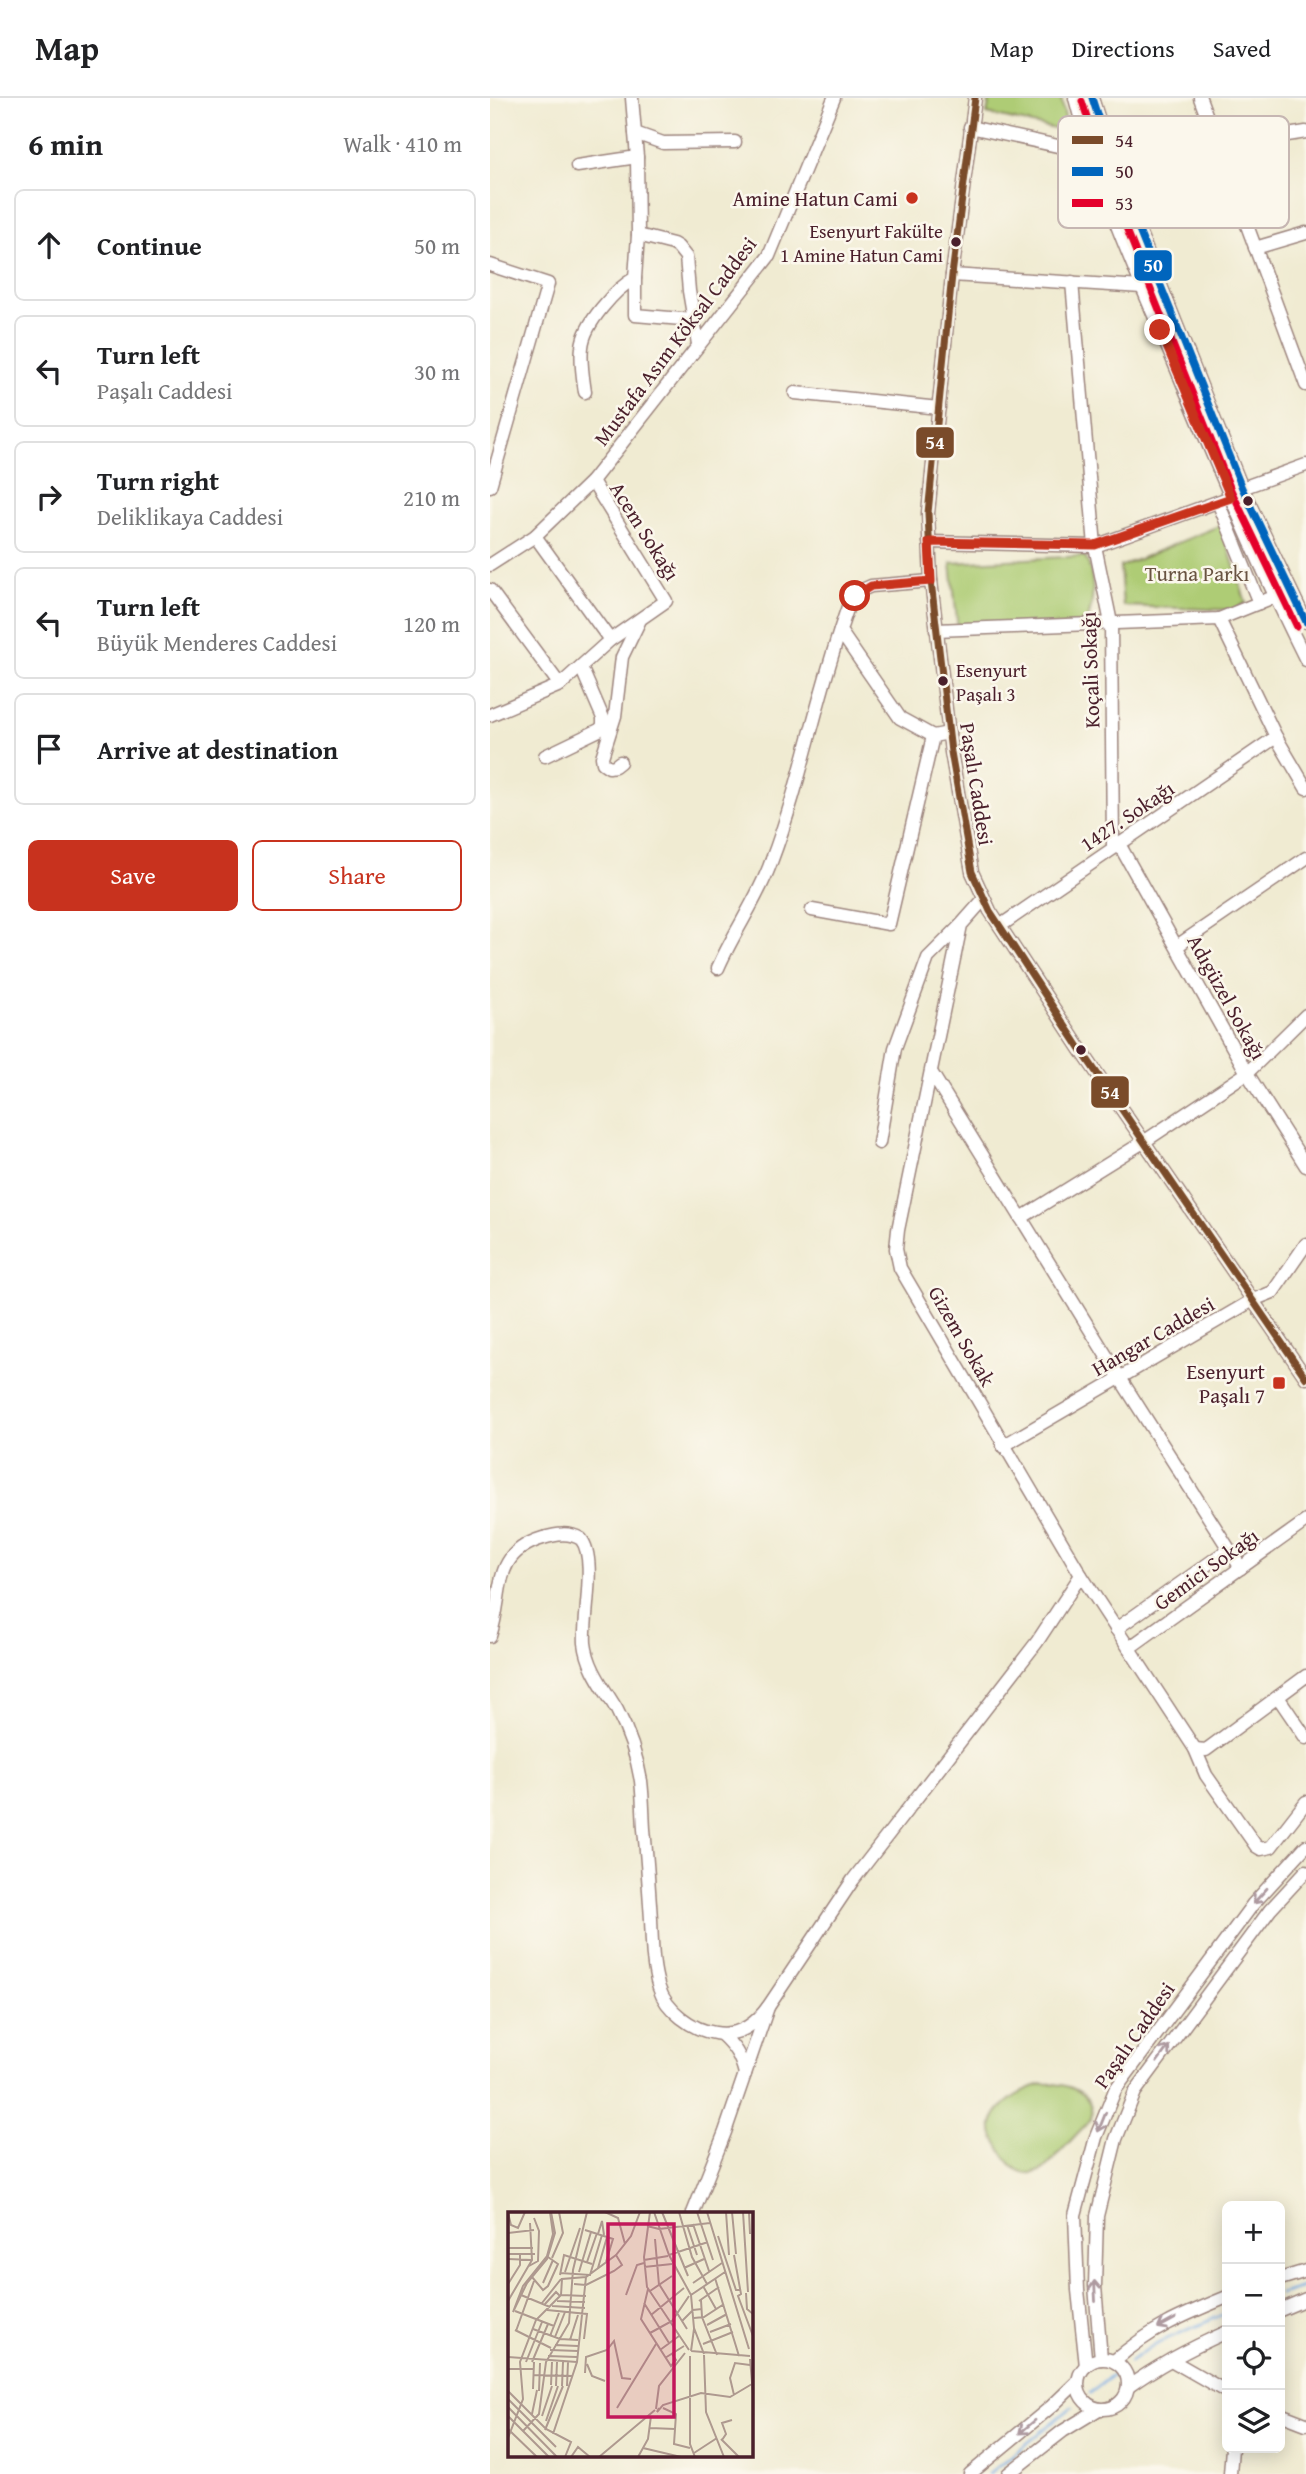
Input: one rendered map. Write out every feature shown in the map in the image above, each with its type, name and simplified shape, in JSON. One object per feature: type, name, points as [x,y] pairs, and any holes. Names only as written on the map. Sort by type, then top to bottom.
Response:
[{"type":"street","points":[[632,98],[637,156],[635,315],[693,320]]},
{"type":"street","name":"Mustafa Asım Köksal Caddesi","points":[[490,565],[535,536],[592,481],[769,256],[834,98]]},
{"type":"street","name":"Paşalı Caddesi","points":[[975,98],[952,275],[928,513],[936,630],[949,733],[972,872],[1000,926],[1081,1050],[1306,1378]]},
{"type":"street","points":[[1075,98],[1080,116]]},
{"type":"street","points":[[1092,98],[1098,116]]},
{"type":"street","points":[[1200,98],[1206,116]]},
{"type":"street","points":[[970,127],[1058,146]]},
{"type":"street","points":[[635,133],[663,143],[735,142]]},
{"type":"street","points":[[577,166],[637,156]]},
{"type":"street","points":[[1119,228],[1231,498],[1306,660]]},
{"type":"street","points":[[1139,228],[1242,488],[1306,622]]},
{"type":"street","points":[[1247,228],[1306,385]]},
{"type":"street","points":[[1255,248],[1306,233]]},
{"type":"street","points":[[638,234],[673,244],[683,251],[688,263],[698,344]]},
{"type":"street","points":[[490,265],[548,284],[493,461],[490,486]]},
{"type":"street","points":[[952,275],[1142,287]]},
{"type":"street","points":[[585,392],[581,356],[586,334],[613,294],[635,278]]},
{"type":"street","name":"Koçali Sokağı","points":[[1072,282],[1095,545],[1111,623],[1116,846]]},
{"type":"street","points":[[1293,349],[1306,344]]},
{"type":"street","points":[[795,393],[939,408]]},
{"type":"street","points":[[1242,488],[1306,465]]},
{"type":"street","name":"Acem Sokağı","points":[[592,481],[666,601],[640,619]]},
{"type":"street","points":[[929,542],[1095,545],[1231,498]]},
{"type":"street","points":[[1217,502],[1259,603]]},
{"type":"street","points":[[535,536],[610,640]]},
{"type":"street","points":[[718,968],[731,937],[752,904],[771,863],[849,604],[862,590],[871,586],[931,581]]},
{"type":"street","points":[[490,590],[560,685]]},
{"type":"street","points":[[936,630],[1219,619],[1276,596]]},
{"type":"street","points":[[491,713],[560,685],[610,640],[640,619]]},
{"type":"street","points":[[620,762],[609,767],[605,765],[602,757],[615,716],[622,657],[640,619]]},
{"type":"street","points":[[1219,619],[1276,737],[1306,788]]},
{"type":"street","points":[[840,631],[900,718],[933,736],[949,733]]},
{"type":"street","points":[[545,756],[603,726],[603,718],[581,667]]},
{"type":"street","points":[[812,910],[889,924],[933,736]]},
{"type":"street","name":"1427. Sokağı","points":[[1000,926],[1276,737]]},
{"type":"street","name":"Adıgüzel Sokağı","points":[[1116,846],[1177,946],[1247,1073],[1306,1166]]},
{"type":"street","points":[[1177,946],[1306,858]]},
{"type":"street","name":"Gizem Sokak","points":[[984,899],[961,925],[898,1230],[896,1249],[900,1268],[1081,1574],[1195,1749],[1206,1775],[1258,1847],[1270,1847],[1306,1802]]},
{"type":"street","points":[[879,1143],[895,1048],[923,971],[928,958],[961,925]]},
{"type":"street","points":[[1021,1218],[1145,1141],[1247,1073],[1306,1015]]},
{"type":"street","points":[[930,1072],[1241,1567]]},
{"type":"street","name":"Hangar Caddesi","points":[[1003,1446],[1253,1300],[1273,1292],[1306,1244]]},
{"type":"street","name":"Gemici Sokağı","points":[[1129,1648],[1306,1521]]},
{"type":"street","points":[[490,1636],[500,1573],[513,1552],[527,1543],[547,1537],[567,1534],[581,1539],[589,1555],[584,1615],[586,1646],[596,1676],[618,1712],[633,1749],[641,1781],[653,1954],[659,1989],[669,2007],[685,2020],[701,2029],[729,2034],[745,2030],[759,2020],[853,1880],[1037,1642],[1081,1574]]},
{"type":"street","points":[[1116,1629],[1229,1549]]},
{"type":"street","points":[[1195,1749],[1206,1750],[1306,1676]]},
{"type":"street","points":[[1278,1697],[1306,1738]]},
{"type":"street","name":"Paşalı Caddesi","points":[[1086,2366],[1075,2216],[1096,2137],[1115,2090],[1253,1904],[1306,1846]]},
{"type":"street","name":"Paşalı Caddesi","points":[[1107,2360],[1095,2286],[1097,2216],[1116,2139],[1135,2092],[1270,1910],[1306,1871]]},
{"type":"street","points":[[692,2212],[768,2007]]},
{"type":"street","points":[[721,2034],[733,2045],[741,2058],[745,2074]]},
{"type":"street","points":[[1285,2277],[1306,2271]]},
{"type":"street","points":[[970,2474],[1052,2406],[1078,2381],[1086,2366],[1107,2360],[1171,2320],[1222,2299]]},
{"type":"street","points":[[1285,2308],[1306,2299]]},
{"type":"street","points":[[1128,2387],[1171,2360],[1222,2334]]},
{"type":"street","points":[[1078,2381],[1078,2394],[1091,2407],[1108,2408],[1117,2403],[1125,2397],[1127,2378],[1121,2366],[1107,2360]]},
{"type":"street","points":[[1171,2360],[1224,2390]]},
{"type":"street","points":[[1008,2474],[1022,2468],[1063,2431],[1099,2409]]},
{"type":"street","points":[[1285,2416],[1306,2424]]},
{"type":"street","points":[[1230,2474],[1232,2453]]},
{"type":"green space","points":[[990,98],[1061,98],[1065,116],[1058,116],[1058,130],[987,114]]},
{"type":"green space","name":"Turna Parkı","points":[[1221,525],[1246,603],[1233,610],[1123,606],[1120,567]]},
{"type":"green space","points":[[1085,556],[1093,590],[1086,625],[958,630],[951,563]]},
{"type":"green space","points":[[1042,2084],[1077,2090],[1089,2101],[1091,2119],[1044,2169],[1024,2173],[1013,2167],[1005,2156],[993,2135],[992,2126],[1000,2109],[1007,2102]]},
{"type":"waterway","points":[[1285,2292],[1306,2286]]},
{"type":"waterway","points":[[1129,2362],[1155,2344],[1222,2315]]},
{"type":"waterway","points":[[1090,2393],[1118,2371]]},
{"type":"waterway","points":[[989,2474],[1072,2407]]},
{"type":"transit line","name":"54","points":[[975,98],[952,275],[928,513],[931,581],[951,752],[972,872],[990,911],[1081,1050],[1306,1378]]},
{"type":"transit line","name":"50","points":[[1092,98],[1098,116]]},
{"type":"transit line","name":"53","points":[[1082,101],[1087,116]]},
{"type":"transit line","name":"53","points":[[1126,228],[1232,492],[1297,627]]},
{"type":"transit line","name":"50","points":[[1138,228],[1242,488],[1306,622]]},
{"type":"place","name":"Amine Hatun Cami","points":[[912,198]]},
{"type":"place","name":"Esenyurt Fakülte 1 Amine Hatun Cami","points":[[956,242]]},
{"type":"place","name":"Esenyurt Paşalı 3","points":[[943,681]]},
{"type":"place","name":"Esenyurt Paşalı 7","points":[[1279,1383]]},
{"type":"route","points":[[855,596],[871,586],[931,581],[929,542],[1095,545],[1231,498],[1160,330]]}]
